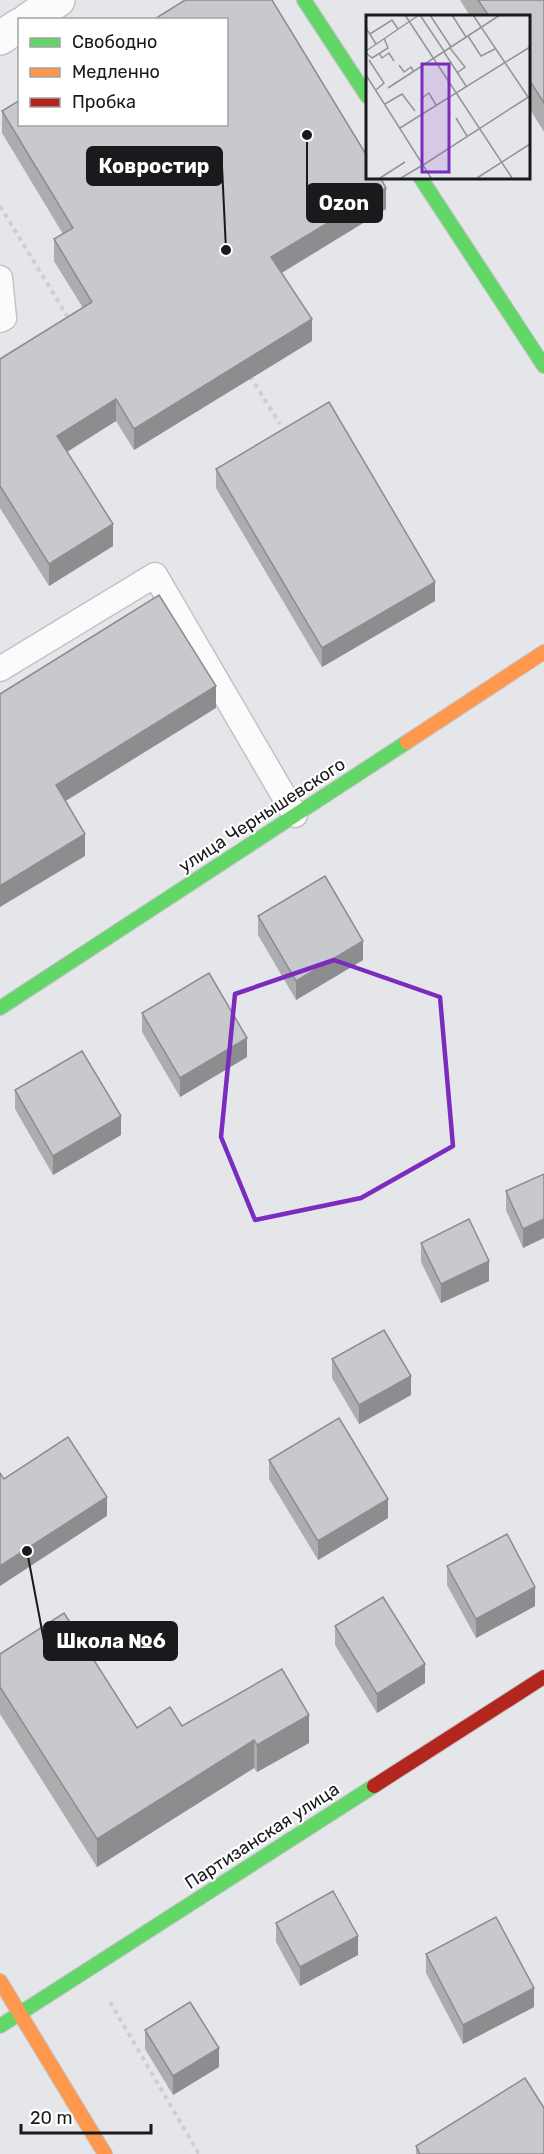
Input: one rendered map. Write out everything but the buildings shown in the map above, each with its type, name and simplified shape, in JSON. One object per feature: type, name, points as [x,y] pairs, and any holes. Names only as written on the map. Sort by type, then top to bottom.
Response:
[{"type":"street","points":[[31,18],[58,0]]},
{"type":"street","points":[[304,0],[366,94]]},
{"type":"street","points":[[0,38],[18,26]]},
{"type":"street","points":[[421,178],[544,366]]},
{"type":"street","name":"улица Чернышевского","points":[[0,1008],[544,652]]},
{"type":"street","name":"Партизанская улица","points":[[0,2026],[544,1677]]},
{"type":"street","points":[[0,1981],[105,2154]]},
{"type":"lane","points":[[0,278],[4,318],[0,320]]},
{"type":"lane","points":[[0,669],[155,575],[295,815]]},
{"type":"path","points":[[0,206],[74,328]]},
{"type":"path","points":[[246,370],[280,424]]},
{"type":"path","points":[[89,1968],[199,2154]]},
{"type":"highlighted area","points":[[334,960],[440,997],[453,1146],[361,1198],[255,1220],[221,1137],[235,994]]},
{"type":"traffic: fast","points":[[304,0],[366,94]]},
{"type":"traffic: fast","points":[[421,178],[544,366]]},
{"type":"traffic: fast","points":[[0,1008],[407,742]]},
{"type":"traffic: fast","points":[[0,2026],[374,1786]]},
{"type":"traffic: slow","points":[[407,742],[544,652]]},
{"type":"traffic: slow","points":[[0,1981],[105,2154]]},
{"type":"traffic: jam","points":[[374,1786],[544,1677]]},
{"type":"place","name":"Ozon","points":[[307,135]]},
{"type":"place","name":"Ковростир","points":[[226,250]]},
{"type":"place","name":"Школа №6","points":[[27,1551]]}]
